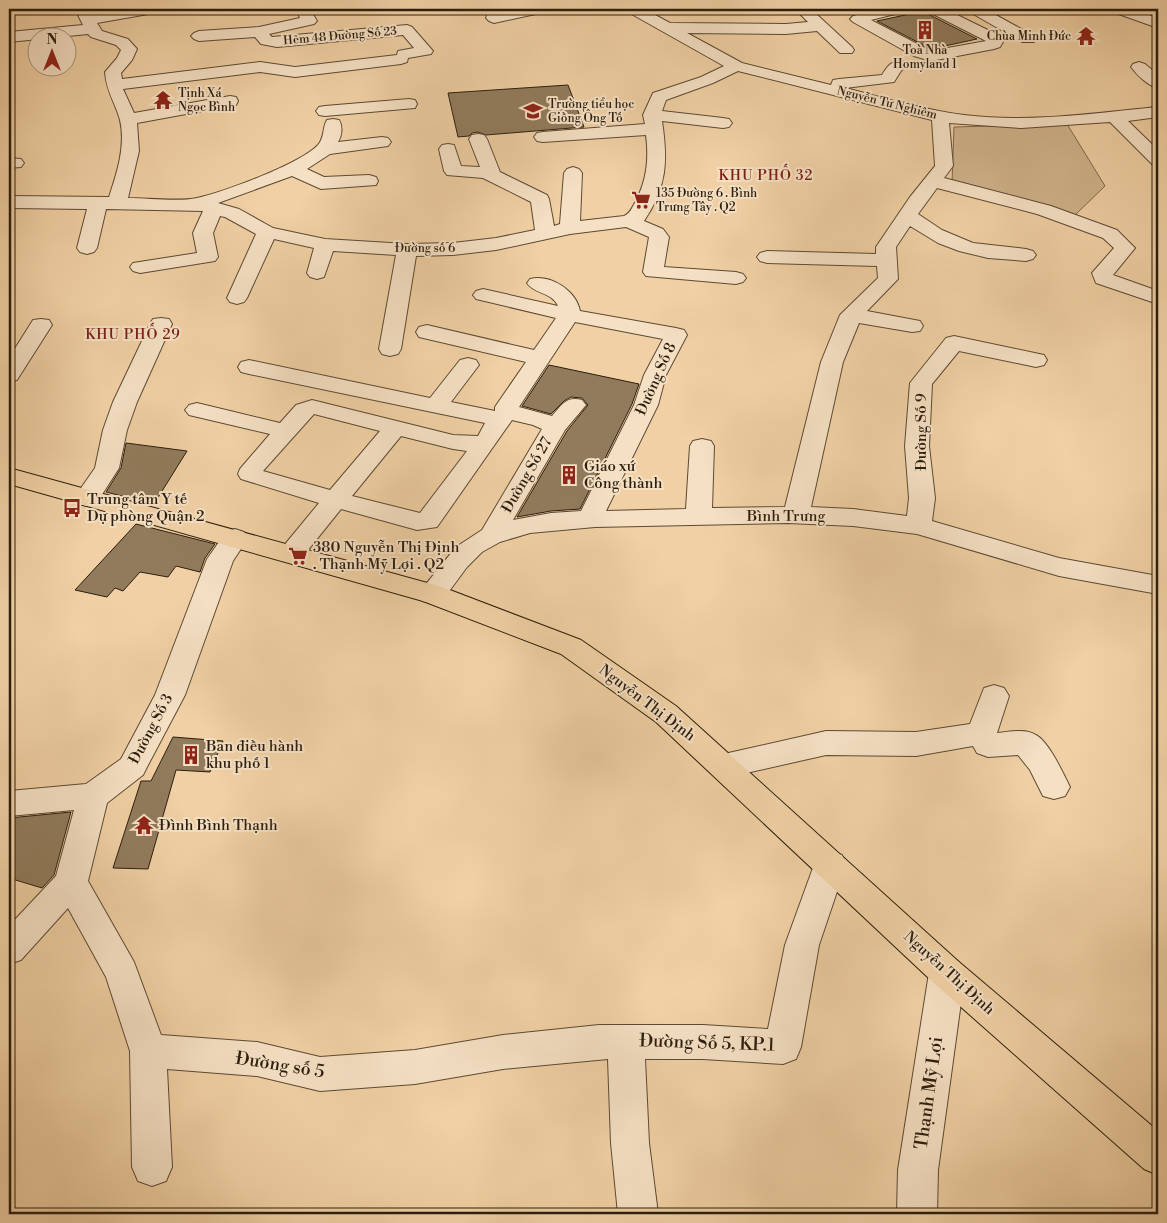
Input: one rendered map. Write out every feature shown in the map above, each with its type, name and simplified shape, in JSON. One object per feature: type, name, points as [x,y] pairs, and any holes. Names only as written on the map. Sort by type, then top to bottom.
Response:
[{"type":"main road","name":"Nguyễn Thị Định","points":[[9,476],[432,594],[571,647],[666,714],[947,973],[1158,1156]]},
{"type":"street","points":[[12,44],[89,23],[154,9]]},
{"type":"street","points":[[199,36],[259,32],[309,21],[303,9]]},
{"type":"street","points":[[496,9],[494,18],[540,9]]},
{"type":"street","name":"Nguyễn Tư Nghiêm","points":[[633,9],[736,66],[940,117],[969,122],[1057,121],[1158,112]]},
{"type":"street","points":[[804,9],[819,26],[846,50]]},
{"type":"street","points":[[894,9],[858,19],[920,54],[932,56],[994,44],[996,40],[934,9]]},
{"type":"street","points":[[974,9],[1028,39]]},
{"type":"street","points":[[1118,9],[1156,21]]},
{"type":"street","points":[[78,32],[89,23]]},
{"type":"street","points":[[87,248],[108,202],[126,174],[131,143],[128,119],[113,85],[114,72],[124,60],[129,49],[122,42],[89,23]]},
{"type":"street","points":[[666,28],[786,29],[819,26]]},
{"type":"street","name":"Hẻm 48 Đường Số 23","points":[[259,32],[268,41],[277,42],[407,30],[424,51],[403,57],[325,100]]},
{"type":"street","points":[[12,44],[28,45]]},
{"type":"street","points":[[817,86],[888,79],[894,68],[899,65]]},
{"type":"street","points":[[628,221],[637,217],[654,184],[657,149],[653,122],[659,97],[707,80],[736,66]]},
{"type":"street","points":[[113,85],[265,67],[289,72],[325,100],[409,104]]},
{"type":"street","points":[[1139,67],[1158,83]]},
{"type":"street","points":[[140,267],[208,257],[203,234],[206,206],[294,170],[323,149],[331,140],[325,100]]},
{"type":"street","points":[[128,119],[230,101]]},
{"type":"street","points":[[796,514],[832,362],[851,315],[888,279],[886,247],[944,166],[940,117]]},
{"type":"street","points":[[1114,117],[1158,160]]},
{"type":"street","points":[[543,137],[653,122],[723,123]]},
{"type":"street","points":[[478,139],[492,176]]},
{"type":"street","points":[[323,149],[382,142]]},
{"type":"street","points":[[448,149],[453,171],[486,173],[540,199],[545,232]]},
{"type":"street","points":[[294,170],[320,183],[369,181]]},
{"type":"street","points":[[570,228],[573,174]]},
{"type":"street","points":[[932,181],[1044,210],[1110,234],[1125,248],[1102,273],[1103,278],[1158,298]]},
{"type":"street","name":"Đường số 6","points":[[9,202],[108,202],[206,206],[232,213],[268,232],[325,245],[407,250],[453,249],[496,244],[545,232],[628,221]]},
{"type":"street","points":[[907,216],[930,232],[962,247],[989,252],[1026,255]]},
{"type":"street","points":[[628,221],[656,234],[658,237],[653,272],[736,278]]},
{"type":"street","points":[[237,298],[268,232]]},
{"type":"street","points":[[317,273],[325,245]]},
{"type":"street","points":[[390,349],[407,250]]},
{"type":"street","points":[[768,257],[887,260]]},
{"type":"street","points":[[486,441],[472,444],[453,442],[312,407],[304,410],[252,469],[250,474],[255,477],[417,522],[428,521],[486,441],[569,315],[570,309],[562,295],[553,288],[537,283]]},
{"type":"street","points":[[483,295],[569,315]]},
{"type":"street","name":"Đường Số 8","points":[[569,315],[676,335],[655,375],[646,405],[589,520]]},
{"type":"street","points":[[851,315],[912,326]]},
{"type":"street","points":[[87,498],[107,468],[115,430],[125,402],[161,324]]},
{"type":"street","points":[[9,375],[41,325]]},
{"type":"street","points":[[427,332],[540,358]]},
{"type":"street","name":"Đường Số 9","points":[[919,526],[922,498],[917,446],[921,383],[954,342],[1036,360]]},
{"type":"street","points":[[436,406],[468,365]]},
{"type":"street","name":"Đường Số 27","points":[[249,367],[436,406],[504,414],[510,413],[540,419],[555,427],[492,535]]},
{"type":"street","points":[[555,427],[574,406]]},
{"type":"street","points":[[197,410],[286,431]]},
{"type":"street","points":[[291,554],[395,428]]},
{"type":"street","points":[[699,517],[702,446]]},
{"type":"street","name":"Bình Trưng","points":[[432,594],[456,563],[476,542],[514,528],[546,523],[589,520],[796,514],[888,521],[919,526],[1083,573],[1158,585]]},
{"type":"street","name":"Đường Số 3","points":[[93,796],[132,768],[170,695],[194,623],[220,559],[235,538]]},
{"type":"street","points":[[994,696],[982,733],[988,745],[1026,743],[1042,763],[1054,787]]},
{"type":"street","points":[[724,766],[826,743],[916,744],[982,733]]},
{"type":"street","points":[[9,803],[93,796],[71,882],[9,949]]},
{"type":"street","name":"Đường Số 5, KP.1","points":[[626,1041],[703,1042],[783,1047],[802,944],[830,866]]},
{"type":"street","points":[[71,882],[122,973],[148,1051],[152,1167]]},
{"type":"street","name":"Thạnh Mỹ Lợi","points":[[917,1214],[918,1170],[947,973]]},
{"type":"street","points":[[626,1041],[630,1143],[638,1214]]},
{"type":"street","name":"Đường số 5","points":[[148,1051],[257,1059],[320,1074],[415,1067],[503,1052],[626,1041]]},
{"type":"shaded area","points":[[1067,124],[1105,186],[1074,216],[952,183],[954,127]]},
{"type":"building","name":"Toà Nhà Homyland 1","points":[[924,11],[977,39],[931,49],[877,21]]},
{"type":"building","name":"Trường tiểu học Giồng Ông Tố","points":[[568,85],[584,127],[486,135],[478,132],[472,133],[469,136],[458,137],[448,93]]},
{"type":"building","name":"Giáo xứ Công thành","points":[[549,365],[639,384],[632,404],[580,509],[551,511],[517,517],[567,431],[588,405],[582,398],[571,397],[551,414],[522,406]]},
{"type":"building","points":[[126,443],[187,451],[154,504],[106,492],[121,468]]},
{"type":"building","points":[[136,524],[215,544],[205,558],[200,572],[176,566],[168,577],[140,572],[123,591],[115,588],[107,597],[75,590]]},
{"type":"building","name":"Đình Bình Thạnh","points":[[173,737],[223,741],[210,772],[176,770],[148,869],[113,868],[141,781],[151,781]]},
{"type":"building","points":[[71,812],[54,875],[42,888],[9,878],[9,818]]},
{"type":"place","name":"Toà Nhà Homyland 1","points":[[925,30]]},
{"type":"place","name":"Chùa Minh Đức","points":[[1086,36]]},
{"type":"place","name":"Tịnh Xá Ngọc Bình","points":[[163,100]]},
{"type":"place","name":"Trường tiểu học Giồng Ông Tố","points":[[533,111]]},
{"type":"place","name":"135 Đường 6 . Bình Trưng Tây . Q2","points":[[641,200]]},
{"type":"place","name":"Giáo xứ Công thành","points":[[569,475]]},
{"type":"place","name":"Trung tâm Y tế Dự phòng Quận 2","points":[[72,508]]},
{"type":"place","name":"380 Nguyễn Thị Định . Thạnh Mỹ Lợi . Q2","points":[[298,556]]},
{"type":"place","name":"Ban điều hành khu phố 1","points":[[191,755]]},
{"type":"place","name":"Đình Bình Thạnh","points":[[144,825]]},
{"type":"district","name":"KHU PHỐ 32","points":[[766,176]]},
{"type":"district","name":"KHU PHỐ 29","points":[[133,335]]}]
